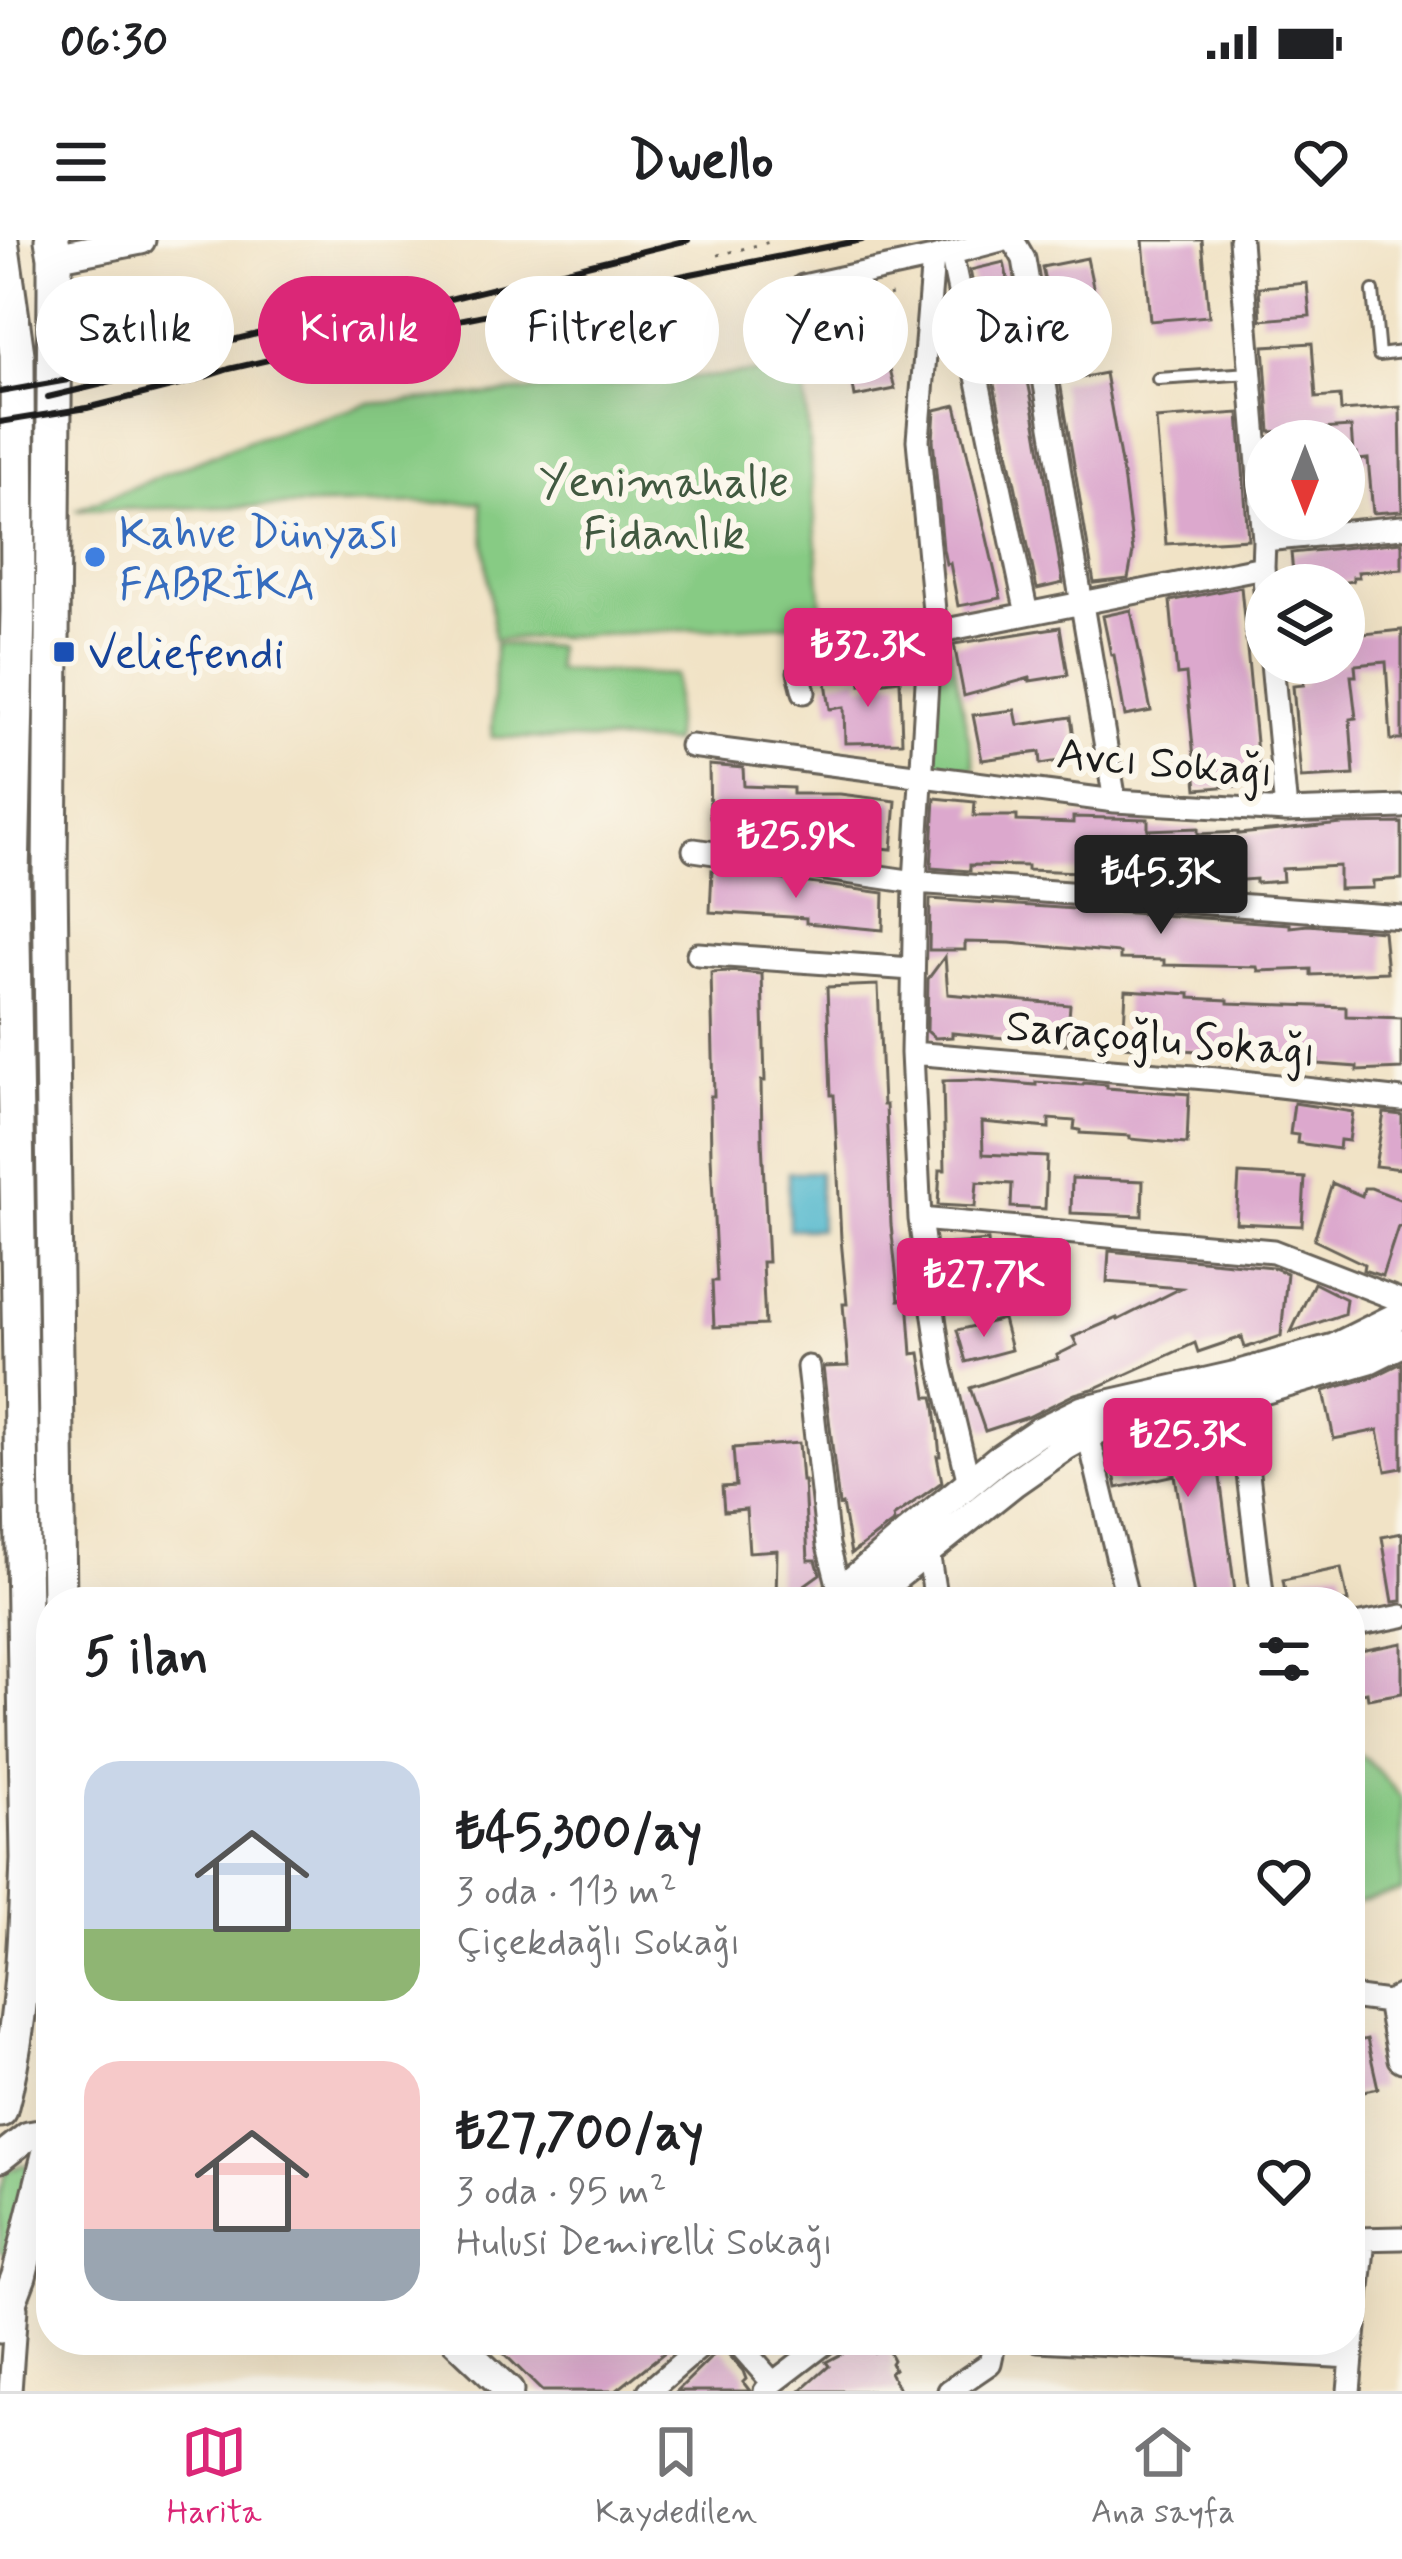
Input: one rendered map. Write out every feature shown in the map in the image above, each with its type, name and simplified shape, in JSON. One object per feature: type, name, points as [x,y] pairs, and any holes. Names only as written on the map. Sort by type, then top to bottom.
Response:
[{"type":"main road","points":[[0,2110],[24,1968],[28,1859],[12,876],[18,610],[9,483],[16,354],[1,240]]},
{"type":"main road","points":[[15,240],[35,259],[53,248]]},
{"type":"main road","points":[[53,248],[50,898],[59,1587]]},
{"type":"main road","points":[[3,2319],[9,2270],[36,2191]]},
{"type":"street","points":[[53,248],[141,240]]},
{"type":"street","points":[[848,276],[1001,240]]},
{"type":"street","points":[[1013,240],[1024,260],[1114,801]]},
{"type":"street","points":[[1240,240],[1255,420]]},
{"type":"street","points":[[942,255],[1027,614]]},
{"type":"street","points":[[942,255],[917,440],[936,632],[928,666],[915,882],[912,1053],[920,1219],[940,1366],[969,1483]]},
{"type":"street","points":[[1365,530],[1402,527]]},
{"type":"street","points":[[1263,564],[1264,540]]},
{"type":"street","points":[[804,692],[800,672],[901,654],[936,632],[1245,570]]},
{"type":"street","points":[[1274,684],[1286,811]]},
{"type":"street","name":"Avcı Sokağı","points":[[691,746],[1114,801],[1286,811],[1402,807]]},
{"type":"street","points":[[694,850],[915,882],[1402,917]]},
{"type":"street","points":[[698,954],[912,969]]},
{"type":"street","name":"Saraçoğlu Sokağı","points":[[912,1053],[1402,1100]]},
{"type":"street","points":[[920,1219],[1274,1251],[1402,1301]]},
{"type":"street","points":[[1235,1387],[1334,1348],[1402,1314]]},
{"type":"street","points":[[918,1542],[969,1483],[1038,1432],[1370,1359],[1402,1343]]},
{"type":"street","points":[[808,1367],[828,1545],[840,1587]]},
{"type":"street","points":[[1235,1387],[1261,1587]]},
{"type":"street","points":[[860,1587],[918,1542],[1013,1484],[1066,1445],[1085,1422]]},
{"type":"street","points":[[1085,1422],[1124,1587]]},
{"type":"street","points":[[918,1542],[932,1587]]},
{"type":"street","points":[[1365,1623],[1402,1616]]},
{"type":"street","points":[[1365,1998],[1395,1999],[1402,2061]]},
{"type":"street","points":[[0,2158],[36,2135]]},
{"type":"street","points":[[10,2391],[9,2270],[36,2235]]},
{"type":"street","points":[[1365,2239],[1402,2238]]},
{"type":"street","points":[[471,2355],[509,2391]]},
{"type":"street","points":[[649,2391],[691,2355]]},
{"type":"street","points":[[746,2355],[769,2387],[810,2355]]},
{"type":"street","points":[[950,2391],[990,2363],[992,2355]]},
{"type":"street","points":[[1337,2355],[1352,2357],[1349,2391]]},
{"type":"lane","points":[[1373,291],[1379,355],[1402,352]]},
{"type":"lane","points":[[1158,379],[1251,373]]},
{"type":"path","points":[[718,255],[770,242]]},
{"type":"green space","name":"Yenimahalle Fidanlık","points":[[743,374],[743,384],[804,384],[823,623],[494,640],[481,502],[76,510],[250,440],[368,404],[617,384],[719,384],[719,376]]},
{"type":"green space","points":[[495,644],[556,647],[556,670],[676,675],[673,743],[492,737]]},
{"type":"green space","points":[[950,648],[975,767],[935,770],[933,652]]},
{"type":"green space","points":[[1365,1758],[1402,1798],[1402,1891],[1365,1901]]},
{"type":"green space","points":[[24,2164],[29,2169],[14,2261],[0,2251],[0,2193],[6,2171]]},
{"type":"water","points":[[788,1172],[819,1172],[820,1229],[789,1229]]},
{"type":"building","points":[[1143,240],[1202,240],[1209,316],[1150,321]]},
{"type":"building","points":[[1087,258],[1091,276],[1044,276],[1042,267]]},
{"type":"building","points":[[1004,262],[1007,276],[971,276],[970,270]]},
{"type":"building","points":[[1307,283],[1310,316],[1261,320],[1259,287]]},
{"type":"building","points":[[1312,343],[1316,398],[1340,396],[1341,411],[1400,407],[1402,511],[1373,513],[1365,420],[1269,420],[1264,346]]},
{"type":"building","points":[[853,384],[894,384],[895,389],[855,397]]},
{"type":"building","points":[[994,384],[1029,384],[1063,583],[1037,589]]},
{"type":"building","points":[[1060,384],[1107,384],[1123,475],[1133,552],[1128,579],[1094,583]]},
{"type":"building","points":[[956,405],[1001,598],[958,606],[943,549],[933,440],[935,410]]},
{"type":"building","points":[[1239,413],[1245,539],[1166,544],[1156,419]]},
{"type":"building","points":[[1402,542],[1402,569],[1365,572],[1365,564],[1292,564],[1291,553]]},
{"type":"building","points":[[1241,587],[1245,684],[1250,684],[1260,784],[1197,789],[1186,674],[1177,675],[1170,601]]},
{"type":"building","points":[[1131,610],[1151,711],[1125,716],[1103,616]]},
{"type":"building","points":[[1060,627],[1068,675],[1030,678],[964,696],[954,644]]},
{"type":"building","points":[[1402,630],[1402,740],[1391,740],[1386,662],[1365,664],[1365,634]]},
{"type":"building","points":[[860,676],[861,685],[900,680],[902,742],[845,743],[844,707],[830,709],[826,682]]},
{"type":"building","points":[[1352,684],[1354,775],[1301,778],[1293,686]]},
{"type":"building","points":[[1015,710],[1018,725],[1071,717],[1077,758],[1041,764],[1040,752],[982,760],[973,715]]},
{"type":"building","points":[[709,765],[743,768],[744,786],[896,801],[892,849],[757,835],[758,817],[710,818]]},
{"type":"building","points":[[935,798],[975,802],[974,816],[1073,823],[1073,817],[1148,819],[1148,830],[1198,828],[1198,834],[1402,823],[1402,879],[1373,881],[1373,888],[1339,889],[1339,866],[1282,869],[1283,881],[1256,883],[1256,879],[1213,882],[1164,880],[1164,875],[1027,870],[1027,866],[970,865],[970,871],[931,868]]},
{"type":"building","points":[[712,870],[884,893],[883,930],[806,923],[806,918],[710,912]]},
{"type":"building","points":[[930,899],[1383,931],[1387,972],[1311,975],[1311,969],[1164,965],[1164,960],[1120,959],[1120,953],[1010,943],[965,942],[965,950],[929,950]]},
{"type":"building","points":[[945,956],[948,994],[1070,1005],[1067,1044],[952,1033],[952,1037],[935,1038],[927,1031],[928,979]]},
{"type":"building","points":[[711,972],[762,974],[768,1262],[762,1262],[765,1325],[714,1327]]},
{"type":"building","points":[[878,985],[899,1300],[908,1299],[912,1354],[920,1353],[927,1397],[933,1397],[942,1482],[851,1554],[839,1505],[823,1367],[848,1366],[827,987]]},
{"type":"building","points":[[1126,990],[1190,994],[1190,998],[1228,1003],[1346,1007],[1346,1016],[1402,1018],[1402,1069],[1357,1071],[1357,1067],[1318,1064],[1318,1060],[1123,1046]]},
{"type":"building","points":[[943,1081],[1084,1083],[1189,1094],[1187,1144],[1080,1133],[1074,1129],[1075,1121],[1049,1119],[1049,1128],[982,1122],[983,1154],[1047,1157],[1045,1209],[1011,1207],[1012,1184],[977,1182],[975,1207],[938,1205],[940,1170],[945,1170]]},
{"type":"building","points":[[1294,1103],[1353,1112],[1349,1141],[1340,1140],[1339,1149],[1297,1143],[1298,1135],[1290,1134]]},
{"type":"building","points":[[1384,1113],[1402,1115],[1402,1169],[1375,1166]]},
{"type":"building","points":[[1239,1174],[1305,1178],[1302,1226],[1236,1223]]},
{"type":"building","points":[[1072,1178],[1143,1181],[1142,1216],[1071,1213]]},
{"type":"building","points":[[1332,1183],[1362,1196],[1364,1188],[1371,1188],[1402,1200],[1402,1227],[1398,1227],[1382,1276],[1314,1240]]},
{"type":"building","points":[[988,1241],[994,1302],[955,1304],[951,1244]]},
{"type":"building","points":[[1109,1251],[1272,1267],[1287,1273],[1281,1336],[1245,1348],[1242,1337],[1198,1352],[1195,1343],[1028,1417],[985,1431],[970,1388],[1058,1359],[1057,1355],[1077,1345],[1073,1337],[1181,1288],[1107,1282]]},
{"type":"building","points":[[1314,1283],[1346,1299],[1344,1314],[1291,1332]]},
{"type":"building","points":[[1003,1319],[1011,1350],[966,1362],[957,1330]]},
{"type":"building","points":[[1402,1363],[1402,1468],[1386,1471],[1378,1430],[1334,1439],[1324,1391]]},
{"type":"building","points":[[1208,1425],[1211,1456],[1217,1455],[1234,1587],[1192,1587],[1175,1475],[1117,1488],[1110,1453],[1171,1439],[1170,1430]]},
{"type":"building","points":[[799,1443],[808,1560],[816,1560],[820,1574],[802,1587],[776,1587],[777,1550],[749,1552],[746,1509],[724,1511],[722,1487],[736,1486],[733,1448]]},
{"type":"building","points":[[1402,1533],[1402,1601],[1393,1602],[1382,1537]]},
{"type":"building","points":[[1341,1568],[1345,1587],[1284,1587],[1283,1580]]},
{"type":"building","points":[[1402,1643],[1402,1693],[1368,1699],[1365,1650]]},
{"type":"building","points":[[1365,2039],[1378,2088],[1365,2091]]},
{"type":"building","points":[[505,2355],[661,2355],[616,2391],[542,2391]]},
{"type":"building","points":[[714,2355],[729,2355],[743,2371],[743,2382],[750,2391],[677,2391]]},
{"type":"building","points":[[839,2355],[890,2355],[894,2369],[890,2372],[900,2391],[801,2391],[829,2366],[826,2362]]},
{"type":"railway","points":[[461,296],[688,240]]},
{"type":"railway","points":[[0,422],[87,408],[343,343],[862,240]]},
{"type":"railway","points":[[234,340],[258,334]]},
{"type":"railway","points":[[0,392],[45,384]]},
{"type":"railway","points":[[48,397],[103,384]]},
{"type":"place","name":"Kahve Dünyası FABRİKA","points":[[95,557]]},
{"type":"place","name":"Veliefendi","points":[[64,652]]}]
